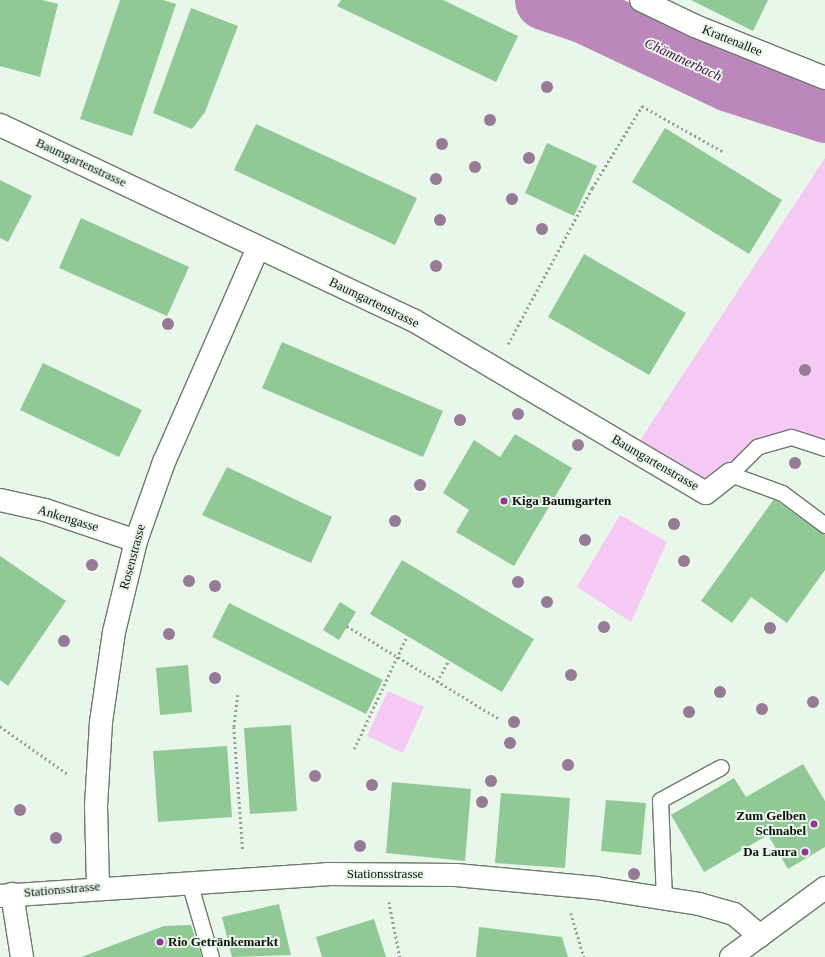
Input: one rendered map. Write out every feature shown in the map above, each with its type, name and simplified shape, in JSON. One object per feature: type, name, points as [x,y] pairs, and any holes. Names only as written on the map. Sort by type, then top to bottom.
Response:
[{"type":"street","name":"Krattenallee","points":[[641,0],[695,26],[825,78]]},
{"type":"street","name":"Baumgartenstrasse","points":[[0,124],[258,248],[413,320],[706,493],[730,474]]},
{"type":"street","name":"Rosenstrasse","points":[[98,887],[97,795],[101,722],[114,632],[136,541],[164,462],[258,248]]},
{"type":"street","name":"Ankengasse","points":[[0,500],[45,510],[136,541]]},
{"type":"street","name":"Stationsstrasse","points":[[6,895],[98,887],[327,874],[456,875],[664,898],[734,914],[760,936]]},
{"type":"street","points":[[731,957],[825,888]]},
{"type":"street","points":[[6,895],[22,957]]},
{"type":"lane","name":"Baumgartenstrasse","points":[[730,474],[757,448],[791,437],[825,448]]},
{"type":"lane","points":[[730,474],[782,493],[825,525]]},
{"type":"lane","points":[[664,898],[660,800],[721,767]]},
{"type":"lane","points":[[189,882],[211,957]]},
{"type":"path","points":[[494,368],[592,188],[642,106],[724,152]]},
{"type":"path","points":[[347,626],[397,658],[501,720]]},
{"type":"path","points":[[354,749],[407,636]]},
{"type":"path","points":[[437,682],[448,660]]},
{"type":"path","points":[[238,696],[234,727],[245,878]]},
{"type":"path","points":[[0,726],[97,795]]},
{"type":"path","points":[[383,874],[400,957]]},
{"type":"path","points":[[570,910],[584,957]]},
{"type":"shaded area","points":[[544,0],[578,0],[585,14]]},
{"type":"shaded area","points":[[825,158],[825,445],[791,437],[757,447],[706,493],[633,451]]},
{"type":"shaded area","points":[[620,515],[667,542],[631,622],[577,587]]},
{"type":"shaded area","points":[[388,691],[424,707],[403,753],[367,736]]},
{"type":"building","points":[[0,0],[42,0],[58,4],[40,77],[0,66]]},
{"type":"building","points":[[120,0],[163,0],[176,4],[132,136],[80,119]]},
{"type":"building","points":[[341,0],[443,0],[518,36],[496,82],[337,6]]},
{"type":"building","points":[[691,0],[768,0],[753,31]]},
{"type":"building","points":[[191,8],[238,26],[205,112],[192,129],[153,113]]},
{"type":"building","points":[[256,124],[417,198],[395,245],[234,170]]},
{"type":"building","points":[[665,128],[782,200],[749,254],[632,182]]},
{"type":"building","points":[[547,143],[597,166],[574,216],[525,193]]},
{"type":"building","points":[[0,180],[32,196],[8,242],[0,238]]},
{"type":"building","points":[[81,218],[189,267],[167,316],[59,268]]},
{"type":"building","points":[[584,254],[686,313],[649,375],[548,317]]},
{"type":"building","points":[[282,342],[443,411],[423,457],[262,388]]},
{"type":"building","points":[[43,363],[142,410],[119,457],[20,410]]},
{"type":"building","name":"Kiga Baumgarten","points":[[515,434],[572,468],[514,566],[456,532],[469,510],[443,493],[474,440],[500,457]]},
{"type":"building","points":[[227,467],[332,517],[311,563],[202,515]]},
{"type":"building","points":[[774,499],[825,535],[825,570],[787,623],[751,597],[732,623],[701,601]]},
{"type":"building","points":[[0,556],[66,601],[8,686],[0,680]]},
{"type":"building","points":[[402,560],[534,639],[502,692],[370,614]]},
{"type":"building","points":[[340,602],[356,612],[339,640],[323,630]]},
{"type":"building","points":[[229,603],[383,680],[366,714],[212,637]]},
{"type":"building","points":[[188,665],[192,712],[160,715],[156,668]]},
{"type":"building","points":[[291,725],[297,811],[250,814],[244,728]]},
{"type":"building","points":[[227,746],[232,817],[158,822],[153,751]]},
{"type":"building","points":[[803,764],[825,801],[825,847],[788,869],[768,835],[704,872],[671,815],[734,778],[746,797]]},
{"type":"building","points":[[392,782],[471,789],[465,861],[386,853]]},
{"type":"building","points":[[501,793],[570,798],[565,868],[495,863]]},
{"type":"building","points":[[606,800],[646,803],[641,855],[601,851]]},
{"type":"building","points":[[279,904],[291,955],[232,957],[222,917]]},
{"type":"building","points":[[374,919],[386,957],[322,957],[316,937]]},
{"type":"building","name":"Rio Getränkemarkt","points":[[191,925],[202,957],[81,957],[164,926]]},
{"type":"building","points":[[479,927],[562,937],[568,957],[476,957]]},
{"type":"waterway","name":"Chämtnerbach","points":[[544,0],[585,14],[729,82],[825,113]]},
{"type":"place","name":"Kiga Baumgarten","points":[[504,501]]},
{"type":"place","name":"Zum Gelben Schnabel","points":[[814,824]]},
{"type":"place","name":"Da Laura","points":[[805,852]]},
{"type":"place","name":"Rio Getränkemarkt","points":[[160,942]]}]
